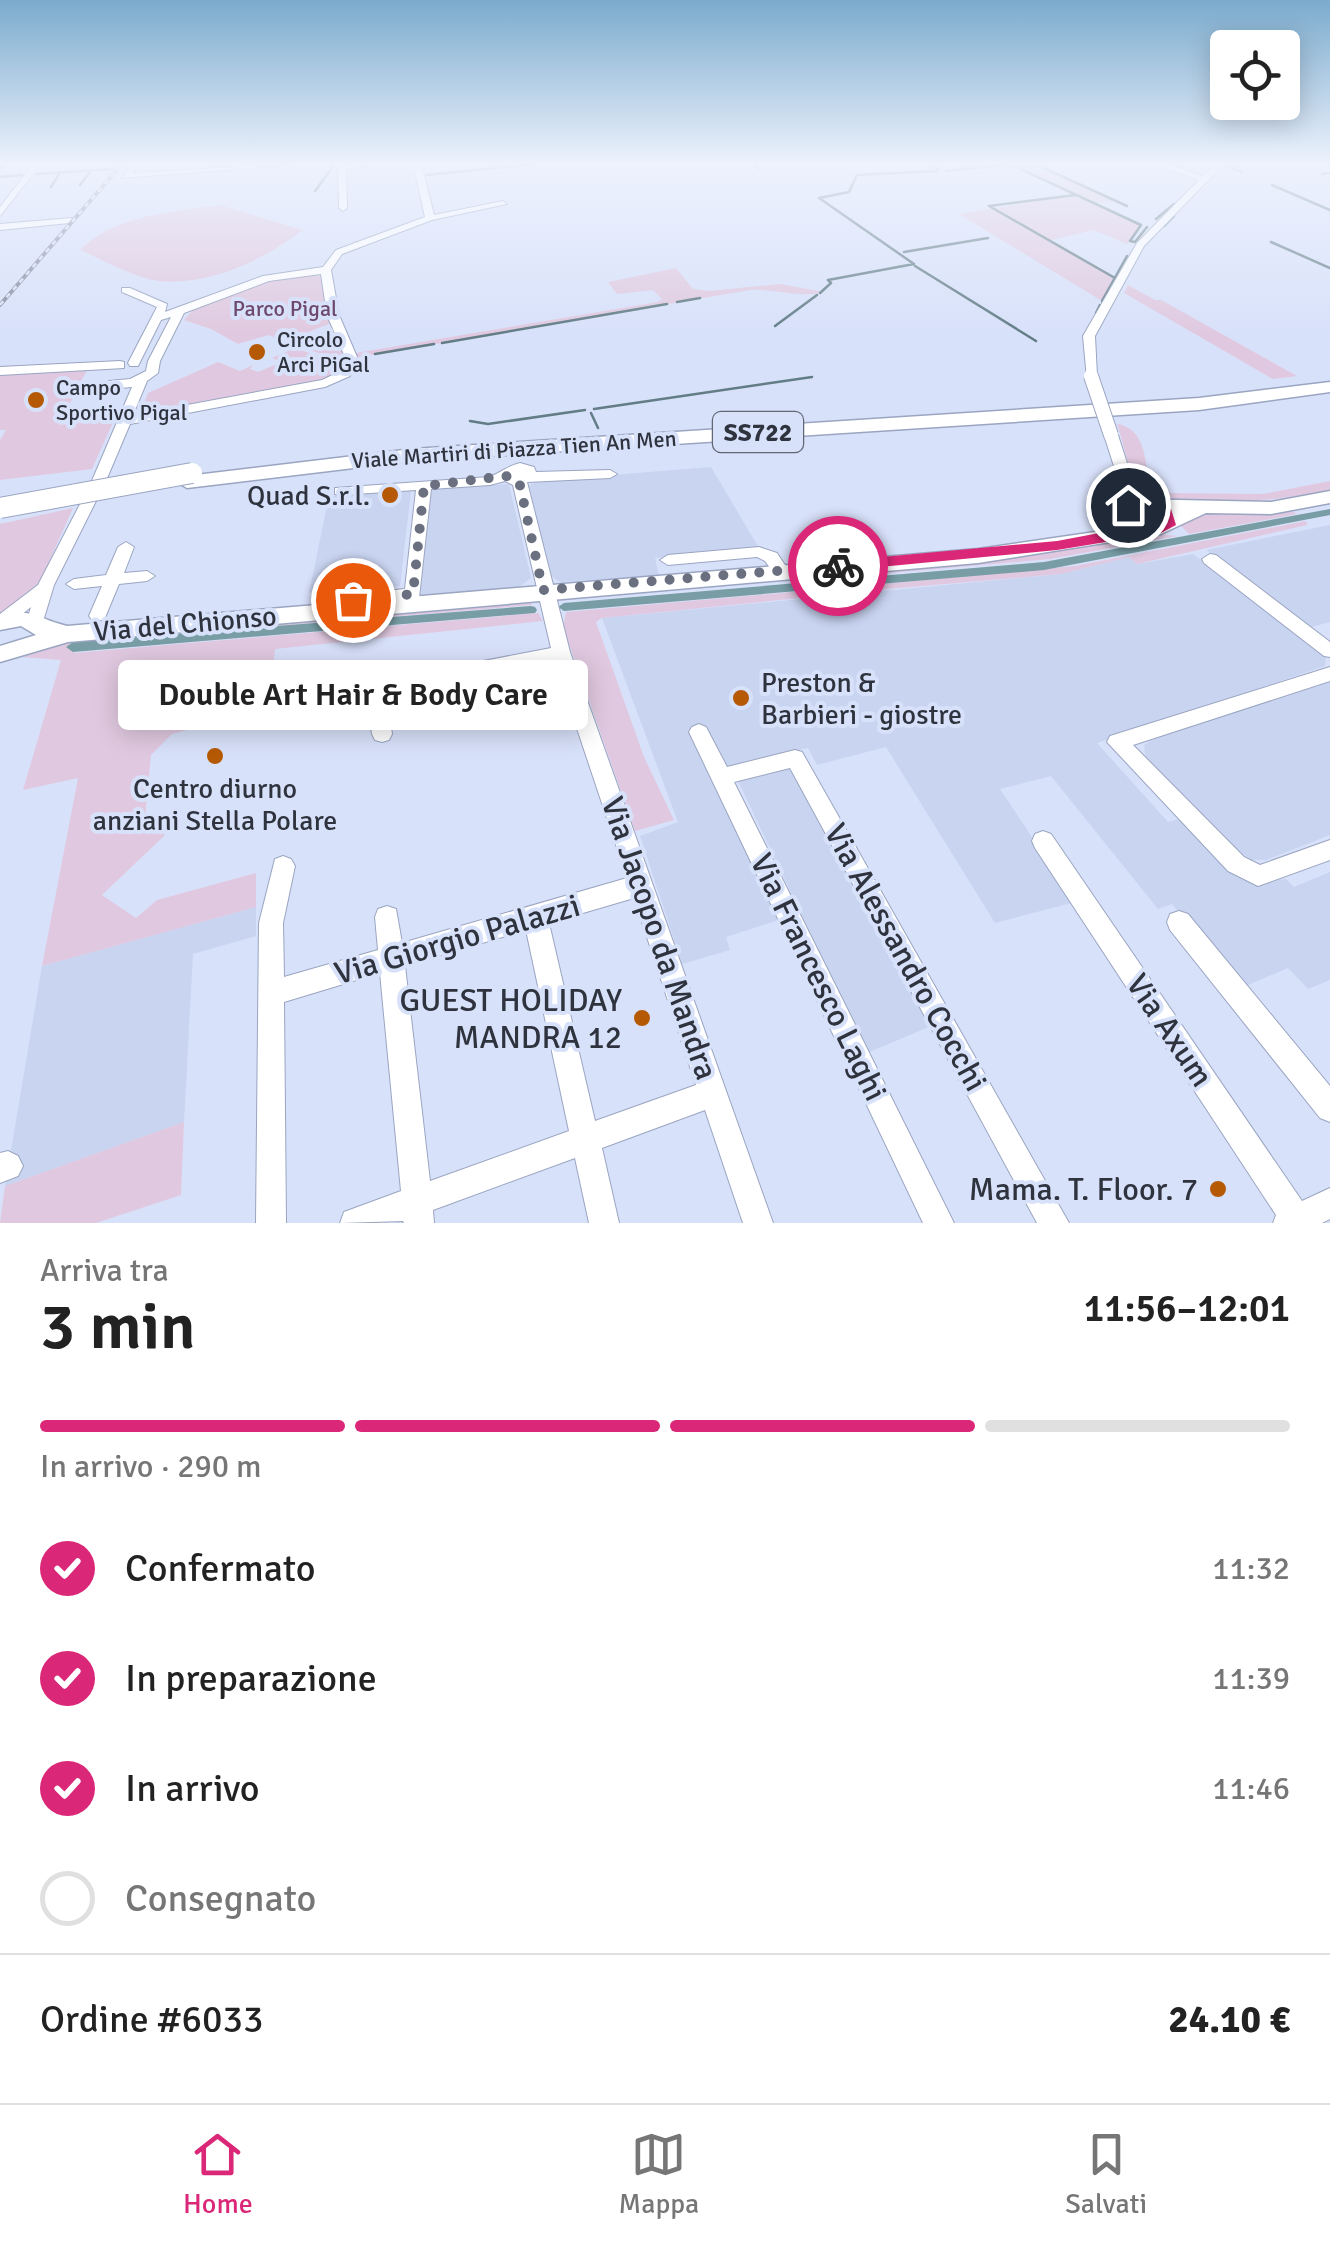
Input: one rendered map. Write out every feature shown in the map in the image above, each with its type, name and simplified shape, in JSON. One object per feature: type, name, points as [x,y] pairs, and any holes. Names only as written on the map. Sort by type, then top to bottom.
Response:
[{"type":"highway","name":"Viale Martiri di Piazza Tien An Men","points":[[0,508],[414,447],[1192,397],[1330,380]]},
{"type":"highway","name":"Viale Martiri di Piazza Tien An Men","points":[[0,516],[189,478],[412,455],[1199,404],[1330,387]]},
{"type":"main road","name":"Via del Chionso","points":[[1127,510],[1271,508],[1330,498]]},
{"type":"main road","points":[[1100,538],[1127,510],[1148,528]]},
{"type":"main road","name":"Via del Chionso","points":[[0,622],[18,618],[23,638],[547,602],[780,571],[978,556],[1161,528],[1160,512]]},
{"type":"street","points":[[0,226],[67,220]]},
{"type":"street","points":[[126,414],[325,383],[343,376],[350,357],[333,315],[326,272],[337,253],[424,220]]},
{"type":"street","points":[[1127,510],[1127,485],[1091,376],[1089,336],[1140,245],[1161,220]]},
{"type":"street","points":[[157,318],[286,274],[326,272]]},
{"type":"street","points":[[126,290],[163,306],[127,364]]},
{"type":"street","points":[[23,638],[98,483],[141,381],[152,373],[180,311]]},
{"type":"street","points":[[102,375],[127,364],[153,366]]},
{"type":"street","points":[[0,371],[102,375],[141,381]]},
{"type":"street","points":[[102,375],[126,414]]},
{"type":"street","points":[[340,491],[610,474]]},
{"type":"street","points":[[518,478],[547,602]]},
{"type":"street","points":[[1127,485],[1160,512]]},
{"type":"street","points":[[325,603],[413,594],[424,486]]},
{"type":"street","points":[[98,616],[126,548]]},
{"type":"street","name":"Via del Chionso","points":[[668,560],[759,552],[771,557],[780,571]]},
{"type":"street","points":[[1210,558],[1330,651]]},
{"type":"street","points":[[74,584],[146,576]]},
{"type":"street","points":[[0,622],[46,585]]},
{"type":"street","name":"Via Jacopo da Mandra","points":[[547,602],[758,1223]]},
{"type":"street","points":[[382,734],[376,688],[561,652]]},
{"type":"street","points":[[1330,674],[1117,742],[1236,864],[1258,876],[1330,850]]},
{"type":"street","name":"Via Francesco Laghi","points":[[699,732],[939,1223]]},
{"type":"street","name":"Via Alessandro Cocchi","points":[[721,777],[795,758],[1054,1223]]},
{"type":"street","name":"Via Axum","points":[[1044,840],[1292,1221]]},
{"type":"street","points":[[272,1223],[271,923],[284,866]]},
{"type":"street","name":"Via Giorgio Palazzi","points":[[272,994],[641,885]]},
{"type":"street","points":[[535,916],[604,1223]]},
{"type":"street","points":[[387,917],[418,1212]]},
{"type":"street","points":[[1179,922],[1330,1108]]},
{"type":"street","points":[[355,1223],[418,1212],[584,1138],[713,1093]]},
{"type":"street","points":[[1292,1221],[1330,1203]]},
{"type":"shaded area","points":[[711,467],[759,548],[655,558],[659,575],[560,582],[551,576],[529,486],[536,481]]},
{"type":"shaded area","points":[[509,484],[531,578],[519,587],[420,595],[432,488]]},
{"type":"shaded area","points":[[411,491],[400,586],[309,593],[329,496]]},
{"type":"shaded area","points":[[1330,525],[1330,622],[1308,628],[1206,550]]},
{"type":"shaded area","points":[[1193,554],[1317,649],[1326,657],[1325,666],[1097,743],[1168,822],[1179,819],[1260,881],[1286,879],[1294,887],[1330,872],[1330,980],[1308,989],[1288,968],[1241,988],[1172,904],[1158,909],[1051,776],[1000,789],[1075,902],[995,923],[886,747],[817,765],[808,748],[716,769],[785,918],[726,937],[730,950],[682,964],[640,836],[678,822],[602,618],[1061,574],[1129,557],[1137,564]]},
{"type":"shaded area","points":[[1330,681],[1330,835],[1266,860],[1252,860],[1146,761],[1144,745],[1154,739]]},
{"type":"shaded area","points":[[791,766],[936,1024],[867,1053],[738,781]]},
{"type":"shaded area","points":[[256,907],[256,936],[193,954],[184,1122],[5,1186],[42,966]]},
{"type":"green space","points":[[269,220],[302,230],[235,269],[197,279],[159,281],[80,250],[94,238],[127,222]]},
{"type":"green space","points":[[969,220],[1131,220],[1141,225],[1127,244],[1094,230],[1051,240],[1114,277],[1102,301]]},
{"type":"green space","points":[[676,268],[693,289],[780,284],[824,292],[750,290],[359,357],[355,358],[350,374],[331,383],[356,353],[658,302],[662,299],[653,290],[617,294],[608,282]]},
{"type":"green space","name":"Parco Pigal","points":[[322,277],[332,323],[284,341],[269,335],[238,344],[184,320],[192,311],[273,278]]},
{"type":"green space","points":[[1128,285],[1297,376],[1273,379],[1124,293]]},
{"type":"green space","name":"Parco Pigal","points":[[334,327],[346,354],[345,368],[334,378],[139,415],[148,393],[218,362],[240,371],[253,365],[250,369],[258,372],[277,364],[302,374],[305,372],[272,358],[295,348],[330,360],[296,345]]},
{"type":"green space","points":[[87,370],[59,425],[115,418],[92,469],[0,480],[0,440],[6,430],[0,430],[0,373]]},
{"type":"green space","points":[[1117,424],[1127,427],[1139,439],[1150,486],[1164,493],[1263,494],[1330,481],[1330,491],[1202,503],[1154,497],[1137,483]]},
{"type":"green space","points":[[73,508],[40,582],[0,615],[0,524]]},
{"type":"green space","points":[[1287,509],[1297,514],[1189,534],[1180,525],[1198,512]]},
{"type":"green space","points":[[1306,521],[1307,525],[1137,564],[1129,557],[1061,574],[853,592],[851,587],[1075,566]]},
{"type":"green space","points":[[1149,533],[1178,536],[1050,559],[846,577]]},
{"type":"green space","points":[[839,588],[840,594],[602,618],[596,622],[644,757],[674,820],[635,831],[563,627],[566,612]]},
{"type":"green space","points":[[527,601],[533,605],[78,643],[74,653],[538,613],[543,621],[275,649],[269,709],[172,734],[151,755],[145,817],[166,812],[164,836],[102,895],[136,918],[157,900],[256,873],[256,907],[42,966],[78,778],[23,790],[61,660],[8,656],[83,636]]},
{"type":"green space","points":[[184,1122],[181,1195],[96,1223],[0,1223],[5,1186]]},
{"type":"waterway","points":[[820,293],[831,283],[828,280],[914,264],[851,220]]},
{"type":"waterway","points":[[1014,220],[1115,278]]},
{"type":"waterway","points":[[1130,220],[1141,225],[1130,241],[1135,242],[1147,227]]},
{"type":"waterway","points":[[1164,226],[1170,220]]},
{"type":"waterway","points":[[904,252],[988,238]]},
{"type":"waterway","points":[[1271,242],[1330,268]]},
{"type":"waterway","points":[[1115,278],[1127,256]]},
{"type":"waterway","points":[[915,266],[1036,341]]},
{"type":"waterway","points":[[1102,301],[1115,278]]},
{"type":"waterway","points":[[775,326],[817,295]]},
{"type":"waterway","points":[[677,302],[700,298]]},
{"type":"waterway","points":[[442,343],[667,304]]},
{"type":"waterway","points":[[1096,313],[1100,305]]},
{"type":"waterway","points":[[375,354],[434,344]]},
{"type":"waterway","points":[[594,409],[812,377]]},
{"type":"waterway","points":[[470,421],[488,424],[585,410]]},
{"type":"waterway","points":[[591,413],[598,428]]},
{"type":"waterway","points":[[564,607],[1044,566],[1330,512]]},
{"type":"waterway","points":[[73,647],[531,610]]},
{"type":"railway","points":[[0,305],[74,220]]},
{"type":"way so far","points":[[353,600],[413,594],[424,486],[490,481],[506,476],[519,481],[543,590],[838,566]]},
{"type":"place","name":"Circolo Arci PiGal","points":[[257,352]]},
{"type":"place","name":"Campo Sportivo Pigal","points":[[36,400]]},
{"type":"place","name":"Quad S.r.l.","points":[[390,495]]},
{"type":"place","name":"Double Art Hair & Body Care","points":[[353,600]]},
{"type":"place","name":"Preston & Barbieri - giostre","points":[[741,698]]},
{"type":"place","name":"Centro diurno anziani Stella Polare","points":[[215,756]]},
{"type":"place","name":"GUEST HOLIDAY MANDRA 12","points":[[642,1018]]},
{"type":"place","name":"Mama. T. Floor. 7","points":[[1218,1189]]},
{"type":"route","points":[[838,566],[978,556],[1080,543],[1161,528],[1171,522],[1166,512],[1152,506],[1127,485],[1128,505]]}]
